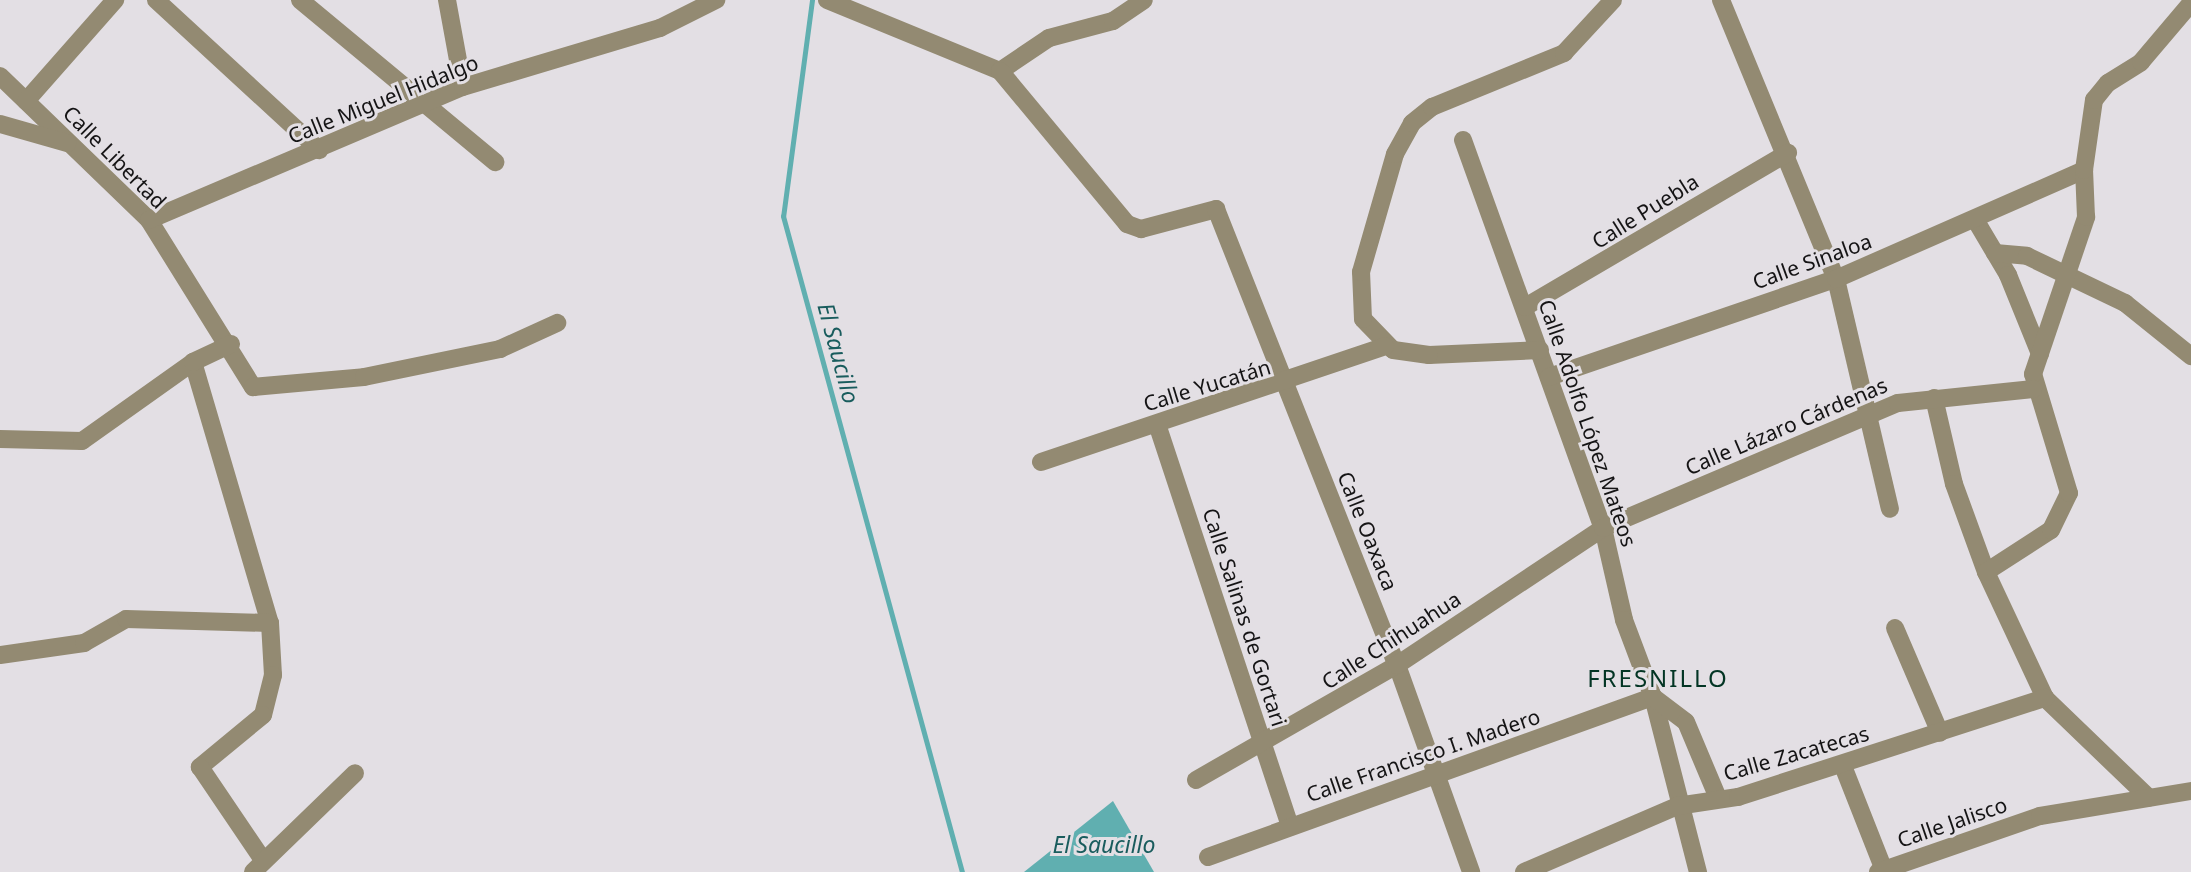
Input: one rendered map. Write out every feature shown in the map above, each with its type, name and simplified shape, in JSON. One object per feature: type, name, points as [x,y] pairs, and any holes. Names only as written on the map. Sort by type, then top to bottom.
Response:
[{"type":"street","points":[[26,101],[115,0]]},
{"type":"street","points":[[156,0],[319,150]]},
{"type":"street","points":[[300,0],[495,162]]},
{"type":"street","points":[[447,0],[463,87]]},
{"type":"street","name":"Calle Miguel Hidalgo","points":[[149,220],[463,87],[660,28],[716,0]]},
{"type":"street","points":[[827,0],[1000,71],[1049,38],[1112,21],[1144,0]]},
{"type":"street","points":[[1540,350],[1429,355],[1385,346],[1363,318],[1358,291],[1402,136],[1432,107],[1564,53],[1613,0]]},
{"type":"street","points":[[1721,0],[1788,153],[1836,279],[1890,509]]},
{"type":"street","points":[[1986,572],[2051,530],[2069,493],[2064,462],[2033,389],[2039,354],[2071,276],[2086,217],[2084,170],[2097,93],[2141,62],[2191,3]]},
{"type":"street","name":"Calle Oaxaca","points":[[1000,71],[1127,224],[1142,229],[1216,209],[1397,666],[1471,872]]},
{"type":"street","name":"Calle Libertad","points":[[0,76],[149,220],[231,344],[253,387],[364,377],[500,349],[557,323]]},
{"type":"street","points":[[0,124],[71,144]]},
{"type":"street","name":"Calle Adolfo López Mateos","points":[[1463,139],[1603,528],[1624,620],[1653,697],[1677,806],[1698,872]]},
{"type":"street","name":"Calle Puebla","points":[[1525,307],[1788,153]]},
{"type":"street","name":"Calle Sinaloa","points":[[1549,377],[1836,279],[1976,221],[2084,170]]},
{"type":"street","points":[[1976,221],[1995,253],[2039,354]]},
{"type":"street","points":[[1995,253],[2027,256],[2125,303],[2191,356]]},
{"type":"street","points":[[0,439],[82,441],[193,362],[231,344]]},
{"type":"street","name":"Calle Yucatán","points":[[1041,462],[1286,384],[1385,346]]},
{"type":"street","points":[[193,362],[270,623],[273,675],[264,715],[200,767],[258,866],[355,773]]},
{"type":"street","name":"Calle Lázaro Cárdenas","points":[[1603,528],[1868,415],[1934,398],[2033,389]]},
{"type":"street","points":[[1934,398],[1954,484],[1986,572],[2045,698],[2149,798]]},
{"type":"street","name":"Calle Salinas de Gortari","points":[[1157,424],[1289,824]]},
{"type":"street","name":"Calle Chihuahua","points":[[1196,780],[1264,747],[1397,666],[1603,528]]},
{"type":"street","points":[[0,656],[84,643],[126,619],[270,623]]},
{"type":"street","points":[[1895,628],[1940,733]]},
{"type":"street","points":[[1653,697],[1686,722],[1718,798]]},
{"type":"street","name":"Calle Francisco I. Madero","points":[[1208,857],[1289,824],[1436,777],[1653,697]]},
{"type":"street","name":"Calle Zacatecas","points":[[1524,872],[1677,806],[1843,766],[2045,698]]},
{"type":"street","points":[[1843,766],[1892,869]]},
{"type":"street","name":"Calle Jalisco","points":[[1892,869],[2040,816],[2191,791]]},
{"type":"water","name":"El Saucillo","points":[[1113,801],[1154,872],[1024,872]]},
{"type":"waterway","name":"El Saucillo","points":[[812,0],[783,216],[962,872]]},
{"type":"district","name":"FRESNILLO","points":[[1658,678]]}]
